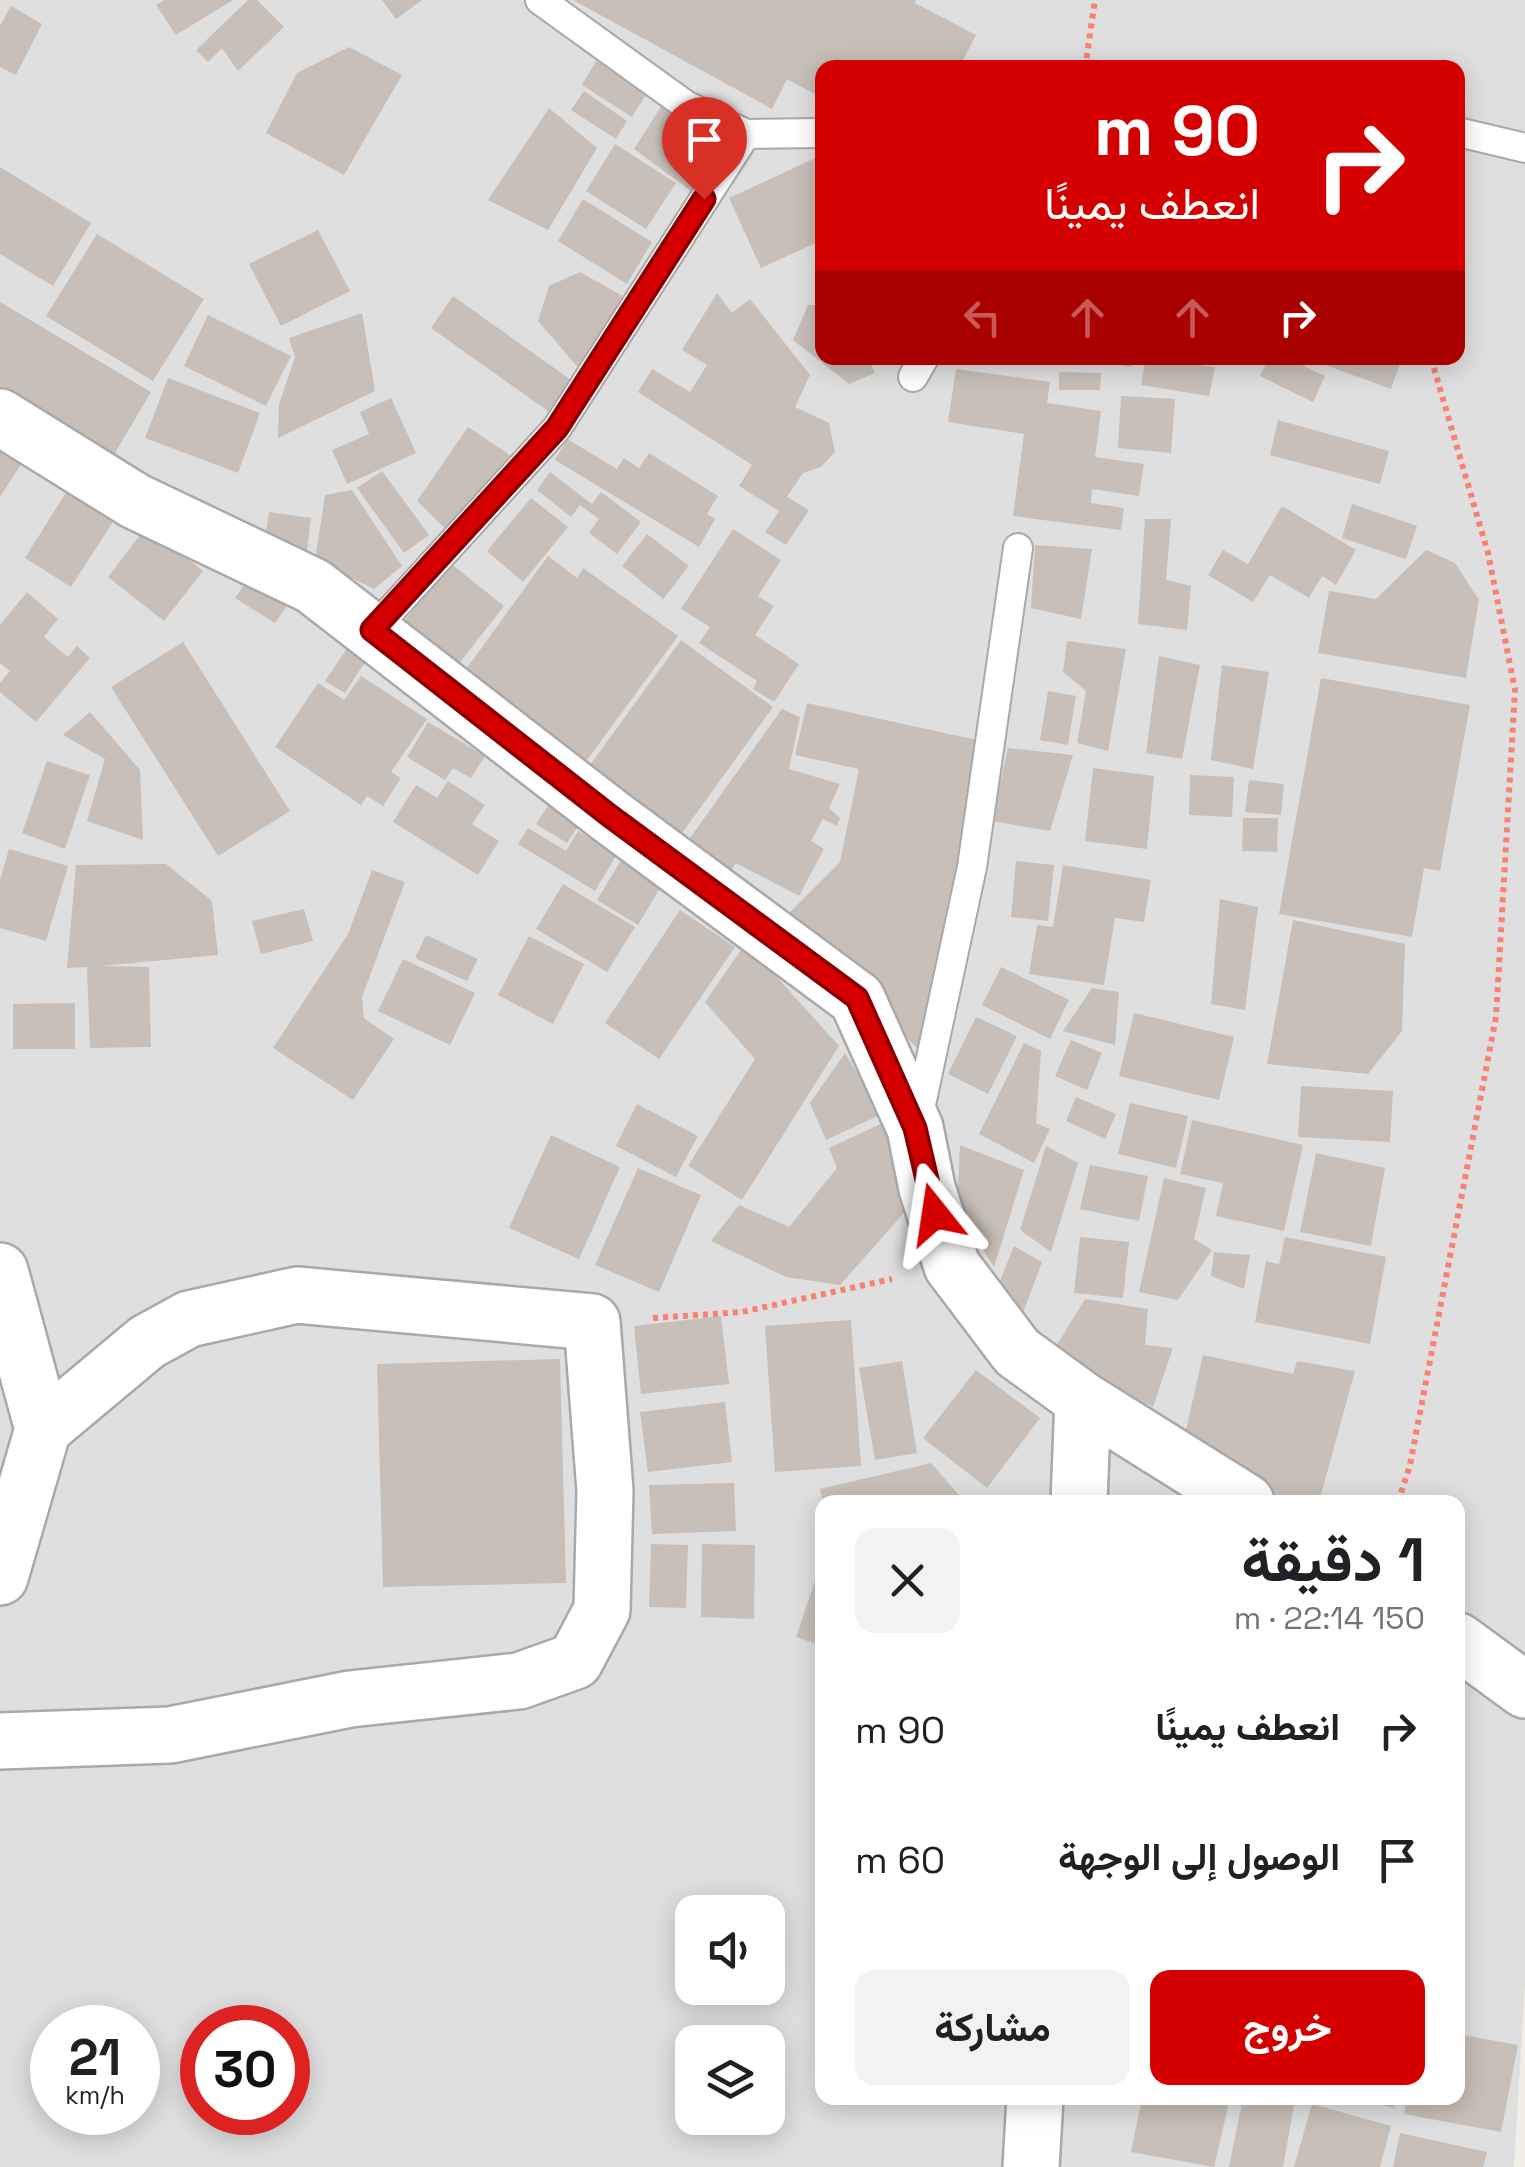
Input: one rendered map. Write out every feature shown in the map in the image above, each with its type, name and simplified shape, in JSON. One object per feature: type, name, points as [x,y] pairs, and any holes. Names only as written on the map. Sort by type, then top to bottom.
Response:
[{"type":"street","points":[[0,416],[135,501],[313,586],[610,816],[857,998],[915,1128],[927,1188],[952,1266],[1017,1352],[1083,1400],[1235,1495]]},
{"type":"street","points":[[0,1271],[43,1430],[0,1578]]},
{"type":"street","points":[[0,1742],[170,1734],[350,1699],[519,1680],[575,1661],[602,1610],[605,1491],[592,1322],[297,1295],[189,1318],[146,1342],[43,1430]]},
{"type":"street","points":[[1079,1495],[1083,1400]]},
{"type":"street","points":[[1465,1646],[1525,1690]]},
{"type":"street","points":[[1031,2167],[1035,2105]]},
{"type":"lane","points":[[540,0],[687,106],[746,134],[815,133]]},
{"type":"lane","points":[[372,630],[557,428],[746,134]]},
{"type":"lane","points":[[1465,134],[1525,148]]},
{"type":"lane","points":[[915,1128],[972,867],[1018,548]]},
{"type":"path","points":[[1086,60],[1095,0]]},
{"type":"path","points":[[1400,1495],[1410,1465],[1496,1017],[1515,690],[1488,553],[1433,365]]},
{"type":"path","points":[[592,1322],[742,1312],[952,1266]]},
{"type":"shaded area","points":[[0,0],[1525,0],[1525,1984],[1514,2167],[0,2167]]},
{"type":"building","points":[[164,0],[233,0],[176,35],[156,5]]},
{"type":"building","points":[[248,0],[257,0],[284,27],[238,71],[222,48],[208,62],[196,50]]},
{"type":"building","points":[[382,0],[422,0],[396,19]]},
{"type":"building","points":[[573,0],[916,0],[915,3],[976,35],[963,60],[815,60],[815,94],[787,79],[772,109]]},
{"type":"building","points":[[11,6],[42,24],[16,75],[0,67],[0,26]]},
{"type":"building","points":[[349,47],[402,75],[344,175],[266,133],[297,73]]},
{"type":"building","points":[[598,58],[649,90],[632,117],[582,85]]},
{"type":"building","points":[[584,91],[627,121],[616,139],[571,110]]},
{"type":"building","points":[[664,102],[728,145],[695,194],[634,149]]},
{"type":"building","points":[[549,108],[597,148],[548,230],[488,200]]},
{"type":"building","points":[[615,144],[676,183],[646,229],[586,191]]},
{"type":"building","points":[[815,158],[815,243],[761,268],[729,198]]},
{"type":"building","points":[[0,167],[91,223],[53,286],[0,254]]},
{"type":"building","points":[[583,199],[652,242],[627,284],[558,241]]},
{"type":"building","points":[[318,230],[350,291],[281,326],[249,264]]},
{"type":"building","points":[[97,234],[204,299],[153,381],[46,316]]},
{"type":"building","points":[[580,272],[635,303],[582,372],[538,321],[549,286]]},
{"type":"building","points":[[717,293],[732,313],[750,299],[810,375],[795,407],[829,423],[835,452],[821,467],[803,473],[787,497],[809,510],[786,545],[765,532],[779,511],[739,486],[752,465],[638,392],[652,369],[690,392],[707,365],[682,350]]},
{"type":"building","points":[[453,296],[571,380],[549,412],[431,328]]},
{"type":"building","points":[[0,302],[151,392],[109,463],[0,399]]},
{"type":"building","points":[[808,305],[815,305],[815,357],[793,340]]},
{"type":"building","points":[[362,313],[375,391],[278,438],[279,404],[295,357],[289,338]]},
{"type":"building","points":[[208,315],[291,356],[266,406],[184,366]]},
{"type":"building","points":[[825,365],[871,365],[875,373],[849,384]]},
{"type":"building","points":[[1145,365],[1215,367],[1209,396],[1141,385]]},
{"type":"building","points":[[1266,365],[1302,365],[1325,376],[1313,402],[1260,376]]},
{"type":"building","points":[[1325,365],[1400,365],[1391,389]]},
{"type":"building","points":[[956,369],[1050,382],[1047,403],[1101,411],[1095,457],[1144,464],[1139,496],[1092,489],[1091,503],[1124,508],[1121,530],[1013,516],[1024,434],[948,422]]},
{"type":"building","points":[[1059,372],[1101,373],[1100,390],[1059,390]]},
{"type":"building","points":[[168,378],[260,413],[238,473],[145,438]]},
{"type":"building","points":[[1121,396],[1175,399],[1171,453],[1118,448]]},
{"type":"building","points":[[391,398],[416,453],[347,484],[332,450],[369,434],[360,412]]},
{"type":"building","points":[[1278,420],[1389,451],[1380,484],[1270,455]]},
{"type":"building","points":[[468,427],[517,460],[451,534],[417,501]]},
{"type":"building","points":[[567,439],[617,469],[624,458],[639,468],[649,453],[718,496],[707,514],[715,519],[699,547],[555,460]]},
{"type":"building","points":[[0,449],[22,463],[0,497]]},
{"type":"building","points":[[382,471],[429,535],[404,553],[357,488]]},
{"type":"building","points":[[550,472],[592,504],[601,492],[641,522],[617,554],[589,533],[599,519],[580,505],[571,517],[537,490]]},
{"type":"building","points":[[70,486],[116,517],[71,587],[25,558]]},
{"type":"building","points":[[352,490],[402,566],[374,589],[315,560],[325,495]]},
{"type":"building","points":[[531,498],[568,527],[523,582],[487,551]]},
{"type":"building","points":[[1352,504],[1417,526],[1406,559],[1342,538]]},
{"type":"building","points":[[1282,506],[1356,550],[1336,585],[1322,576],[1309,598],[1270,575],[1253,602],[1208,575],[1223,550],[1248,564]]},
{"type":"building","points":[[269,512],[311,518],[307,551],[264,544]]},
{"type":"building","points":[[1145,519],[1171,519],[1166,580],[1191,586],[1187,630],[1138,624]]},
{"type":"building","points":[[147,526],[203,571],[164,621],[108,577]]},
{"type":"building","points":[[733,529],[781,560],[758,596],[774,606],[755,635],[799,664],[774,702],[753,689],[757,681],[699,643],[710,627],[681,609]]},
{"type":"building","points":[[647,534],[689,566],[663,599],[622,566]]},
{"type":"building","points":[[1035,545],[1092,549],[1081,619],[1031,608]]},
{"type":"building","points":[[1426,550],[1455,563],[1479,600],[1466,678],[1318,653],[1329,591],[1376,599]]},
{"type":"building","points":[[548,556],[577,578],[583,568],[678,636],[576,775],[454,686]]},
{"type":"building","points":[[450,563],[504,606],[450,675],[395,633]]},
{"type":"building","points":[[253,572],[292,598],[275,623],[235,598]]},
{"type":"building","points":[[27,592],[58,619],[44,637],[68,657],[77,646],[90,658],[36,722],[0,692],[0,683],[10,671],[0,663],[0,625]]},
{"type":"building","points":[[681,640],[773,707],[672,847],[579,780]]},
{"type":"building","points":[[1067,641],[1126,649],[1108,751],[1077,743],[1086,691],[1063,672]]},
{"type":"building","points":[[183,642],[290,811],[218,856],[111,687]]},
{"type":"building","points":[[348,647],[367,659],[345,693],[325,681]]},
{"type":"building","points":[[1159,656],[1200,665],[1182,759],[1146,753]]},
{"type":"building","points":[[1222,665],[1269,672],[1253,769],[1211,760]]},
{"type":"building","points":[[361,676],[427,719],[391,772],[401,778],[383,806],[367,796],[361,805],[275,747],[318,683],[344,700]]},
{"type":"building","points":[[1321,678],[1470,705],[1440,871],[1424,868],[1412,937],[1279,914]]},
{"type":"building","points":[[1048,691],[1076,696],[1068,745],[1040,740]]},
{"type":"building","points":[[807,703],[986,742],[919,1050],[786,916],[840,862],[859,769],[795,755]]},
{"type":"building","points":[[782,709],[800,717],[789,769],[840,784],[829,808],[840,818],[837,826],[823,819],[811,841],[824,849],[799,896],[736,863],[727,877],[685,845]]},
{"type":"building","points":[[90,712],[140,770],[143,840],[87,821],[105,759],[63,735]]},
{"type":"building","points":[[428,722],[485,756],[471,778],[453,768],[445,780],[407,757]]},
{"type":"building","points":[[1008,748],[1073,755],[1050,831],[992,821]]},
{"type":"building","points":[[47,761],[90,775],[65,849],[22,833]]},
{"type":"building","points":[[1093,768],[1154,776],[1147,849],[1085,841]]},
{"type":"building","points":[[1190,775],[1234,777],[1232,817],[1189,815]]},
{"type":"building","points":[[1249,780],[1284,784],[1281,815],[1245,812]]},
{"type":"building","points":[[448,781],[485,805],[472,824],[499,841],[478,875],[393,822],[416,785],[437,798]]},
{"type":"building","points":[[550,802],[581,822],[567,843],[536,824]]},
{"type":"building","points":[[1243,818],[1278,818],[1277,852],[1242,851]]},
{"type":"building","points":[[528,828],[566,851],[578,831],[617,854],[595,891],[518,844]]},
{"type":"building","points":[[9,849],[68,866],[46,941],[0,928],[0,880]]},
{"type":"building","points":[[622,859],[663,883],[638,925],[597,900]]},
{"type":"building","points":[[1016,861],[1054,865],[1048,921],[1011,917]]},
{"type":"building","points":[[166,864],[212,901],[218,955],[101,966],[149,967],[151,1047],[90,1048],[87,967],[67,968],[76,865]]},
{"type":"building","points":[[1063,865],[1151,880],[1144,922],[1115,918],[1104,985],[1029,974],[1037,925],[1053,927]]},
{"type":"building","points":[[372,870],[405,882],[362,997],[364,1018],[394,1039],[353,1100],[273,1048],[348,934]]},
{"type":"building","points":[[563,884],[635,927],[607,972],[536,929]]},
{"type":"building","points":[[1220,899],[1258,907],[1245,1010],[1211,1004]]},
{"type":"building","points":[[304,909],[313,941],[261,954],[252,921]]},
{"type":"building","points":[[680,910],[735,947],[659,1059],[605,1023]]},
{"type":"building","points":[[1293,920],[1405,944],[1402,1031],[1368,1074],[1267,1064]]},
{"type":"building","points":[[426,935],[478,959],[467,981],[415,958]]},
{"type":"building","points":[[529,936],[584,964],[553,1024],[498,995]]},
{"type":"building","points":[[746,943],[839,1046],[742,1200],[688,1166],[755,1059],[705,1002]]},
{"type":"building","points":[[403,959],[475,993],[450,1045],[378,1011]]},
{"type":"building","points":[[1001,967],[1069,1000],[1050,1039],[982,1005]]},
{"type":"building","points":[[1092,988],[1119,992],[1115,1045],[1063,1031]]},
{"type":"building","points":[[75,1003],[75,1049],[13,1049],[13,1004]]},
{"type":"building","points":[[1134,1013],[1234,1037],[1219,1100],[1119,1076]]},
{"type":"building","points":[[976,1017],[1017,1036],[988,1094],[948,1074]]},
{"type":"building","points":[[1071,1040],[1102,1053],[1087,1090],[1055,1076]]},
{"type":"building","points":[[1024,1043],[1041,1051],[1036,1123],[1050,1129],[1034,1163],[979,1134]]},
{"type":"building","points":[[845,1053],[882,1114],[826,1140],[810,1103]]},
{"type":"building","points":[[1301,1086],[1393,1091],[1390,1142],[1298,1137]]},
{"type":"building","points":[[1076,1097],[1116,1114],[1105,1139],[1066,1121]]},
{"type":"building","points":[[1130,1103],[1188,1116],[1176,1168],[1118,1154]]},
{"type":"building","points":[[637,1104],[698,1136],[676,1177],[616,1146]]},
{"type":"building","points":[[1192,1120],[1303,1145],[1284,1231],[1216,1216],[1223,1183],[1180,1174]]},
{"type":"building","points":[[885,1122],[911,1205],[840,1285],[786,1277],[711,1241],[739,1205],[789,1227],[837,1168],[829,1148]]},
{"type":"building","points":[[551,1135],[620,1167],[579,1259],[509,1228]]},
{"type":"building","points":[[960,1145],[1024,1170],[994,1267],[957,1210]]},
{"type":"building","points":[[1046,1146],[1078,1163],[1051,1252],[1020,1230]]},
{"type":"building","points":[[1316,1153],[1385,1168],[1371,1246],[1300,1232]]},
{"type":"building","points":[[1090,1165],[1148,1176],[1139,1221],[1080,1209]]},
{"type":"building","points":[[638,1168],[701,1195],[659,1292],[595,1265]]},
{"type":"building","points":[[1164,1178],[1206,1188],[1194,1239],[1212,1250],[1178,1300],[1139,1292]]},
{"type":"building","points":[[1080,1237],[1129,1242],[1123,1298],[1074,1293]]},
{"type":"building","points":[[1285,1237],[1386,1257],[1370,1344],[1255,1322],[1266,1261],[1279,1264]]},
{"type":"building","points":[[1014,1246],[1042,1262],[1015,1334],[988,1310]]},
{"type":"building","points":[[1214,1252],[1250,1255],[1244,1289],[1211,1276]]},
{"type":"building","points":[[1085,1299],[1148,1309],[1145,1345],[1173,1348],[1153,1407],[1050,1356]]},
{"type":"building","points":[[721,1316],[729,1384],[641,1394],[634,1326]]},
{"type":"building","points":[[851,1320],[861,1466],[775,1472],[765,1326]]},
{"type":"building","points":[[1203,1355],[1293,1374],[1297,1361],[1355,1371],[1321,1495],[1267,1495],[1183,1443]]},
{"type":"building","points":[[560,1359],[566,1583],[383,1587],[377,1364]]},
{"type":"building","points":[[902,1361],[917,1453],[875,1460],[859,1368]]},
{"type":"building","points":[[976,1370],[1040,1418],[987,1488],[923,1438]]},
{"type":"building","points":[[725,1402],[732,1462],[648,1472],[640,1412]]},
{"type":"building","points":[[931,1463],[959,1495],[822,1495],[820,1489]]},
{"type":"building","points":[[734,1483],[736,1531],[652,1534],[649,1485]]},
{"type":"building","points":[[651,1544],[688,1545],[686,1608],[649,1607]]},
{"type":"building","points":[[702,1544],[755,1545],[754,1619],[701,1617]]},
{"type":"building","points":[[815,1581],[815,1644],[796,1637]]},
{"type":"building","points":[[1465,2035],[1518,2045],[1501,2132],[1404,2114],[1406,2105],[1465,2105]]},
{"type":"building","points":[[1141,2105],[1228,2105],[1214,2167],[1131,2152]]},
{"type":"building","points":[[1242,2105],[1294,2105],[1283,2167],[1229,2167]]},
{"type":"building","points":[[1312,2105],[1391,2126],[1380,2167],[1294,2167]]},
{"type":"building","points":[[1400,2133],[1487,2152],[1483,2167],[1393,2167]]},
{"type":"route","points":[[704,199],[557,428],[372,630],[610,816],[857,998],[915,1128],[935,1214]]}]
